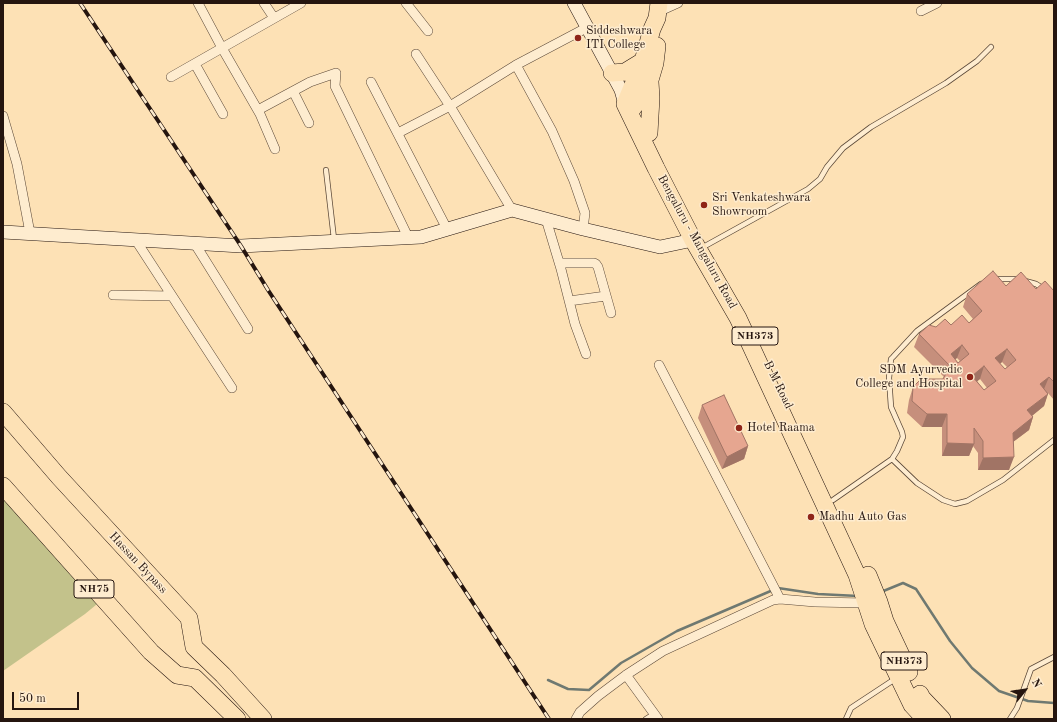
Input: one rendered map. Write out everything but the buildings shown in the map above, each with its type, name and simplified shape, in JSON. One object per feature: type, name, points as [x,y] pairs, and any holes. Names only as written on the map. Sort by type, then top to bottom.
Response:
[{"type":"highway","points":[[628,101],[643,61],[658,11]]},
{"type":"highway","points":[[649,133],[651,98],[650,80],[655,63],[659,27],[658,11]]},
{"type":"highway","points":[[612,73],[625,72],[643,61]]},
{"type":"highway","points":[[628,101],[650,80]]},
{"type":"highway","name":"Bengaluru - Mangaluru Road","points":[[628,101],[656,168],[699,243],[738,318],[857,575],[868,593],[873,624],[912,705],[925,719]]},
{"type":"highway","name":"B M Road","points":[[628,101],[649,133],[699,243],[749,324],[833,500],[868,593],[885,621],[922,698],[942,719]]},
{"type":"highway","name":"Hassan Bypass","points":[[3,412],[59,477],[189,618],[194,647],[223,675],[263,719]]},
{"type":"highway","name":"NH75","points":[[3,486],[151,652],[177,675],[195,678],[237,719]]},
{"type":"main road","name":"Bengaluru - Mangaluru Road","points":[[574,3],[628,101]]},
{"type":"main road","points":[[3,232],[242,246],[421,237],[512,210],[583,229],[660,247],[699,243]]},
{"type":"street","points":[[198,3],[258,110],[275,149]]},
{"type":"street","points":[[264,3],[274,18]]},
{"type":"street","points":[[171,77],[301,3]]},
{"type":"street","points":[[406,3],[428,31]]},
{"type":"street","points":[[658,11],[678,3]]},
{"type":"street","points":[[921,11],[936,3]]},
{"type":"street","points":[[398,133],[450,106],[516,65],[588,27]]},
{"type":"street","points":[[416,54],[450,106],[512,210]]},
{"type":"street","points":[[195,64],[223,114]]},
{"type":"street","points":[[516,65],[552,132],[574,181],[585,213],[583,229]]},
{"type":"street","points":[[258,110],[310,82],[336,73],[335,86],[408,237]]},
{"type":"street","points":[[372,82],[447,229]]},
{"type":"street","points":[[293,91],[309,123]]},
{"type":"street","points":[[3,116],[17,164],[30,233]]},
{"type":"street","points":[[546,219],[560,264],[575,324],[586,354]]},
{"type":"street","points":[[134,239],[232,388]]},
{"type":"street","points":[[195,244],[248,329]]},
{"type":"street","points":[[560,264],[594,263],[598,267],[611,313]]},
{"type":"street","points":[[113,295],[172,296]]},
{"type":"street","points":[[569,301],[606,296]]},
{"type":"street","points":[[659,365],[780,599]]},
{"type":"street","points":[[576,719],[580,712],[598,696],[626,675],[663,651],[773,600],[780,599],[815,602],[868,593]]},
{"type":"street","points":[[626,675],[653,717]]},
{"type":"lane","points":[[699,243],[812,186],[820,179],[827,167],[843,148],[871,127],[946,83],[977,61],[991,47]]},
{"type":"lane","points":[[326,170],[334,241]]},
{"type":"lane","points":[[833,500],[892,459],[897,451],[903,438],[902,432],[891,407],[889,378],[892,357],[917,331],[979,284],[1000,279],[1017,278],[1036,284],[1050,293]]},
{"type":"lane","points":[[892,459],[917,483],[943,500],[955,504],[968,501],[1003,480],[1054,440]]},
{"type":"lane","points":[[1010,719],[1017,708],[1032,669],[1054,657]]},
{"type":"lane","points":[[846,719],[851,708],[898,676]]},
{"type":"shaded area","points":[[3,479],[108,595],[85,614],[3,671]]},
{"type":"waterway","points":[[881,592],[903,583],[916,589],[950,641],[972,668],[999,691],[1028,701],[1054,703]]},
{"type":"waterway","points":[[778,588],[818,594],[858,596]]},
{"type":"waterway","points":[[548,680],[568,689],[589,690],[621,663],[677,631],[773,590]]},
{"type":"railway","points":[[80,3],[241,246],[268,290],[549,719]]},
{"type":"place","name":"Siddeshwara ITI College","points":[[578,38]]},
{"type":"place","name":"Sri Venkateshwara Showroom","points":[[704,205]]},
{"type":"place","name":"SDM Ayurvedic College and Hospital","points":[[970,377]]},
{"type":"place","name":"Hotel Raama","points":[[739,428]]},
{"type":"place","name":"Madhu Auto Gas","points":[[811,517]]}]
